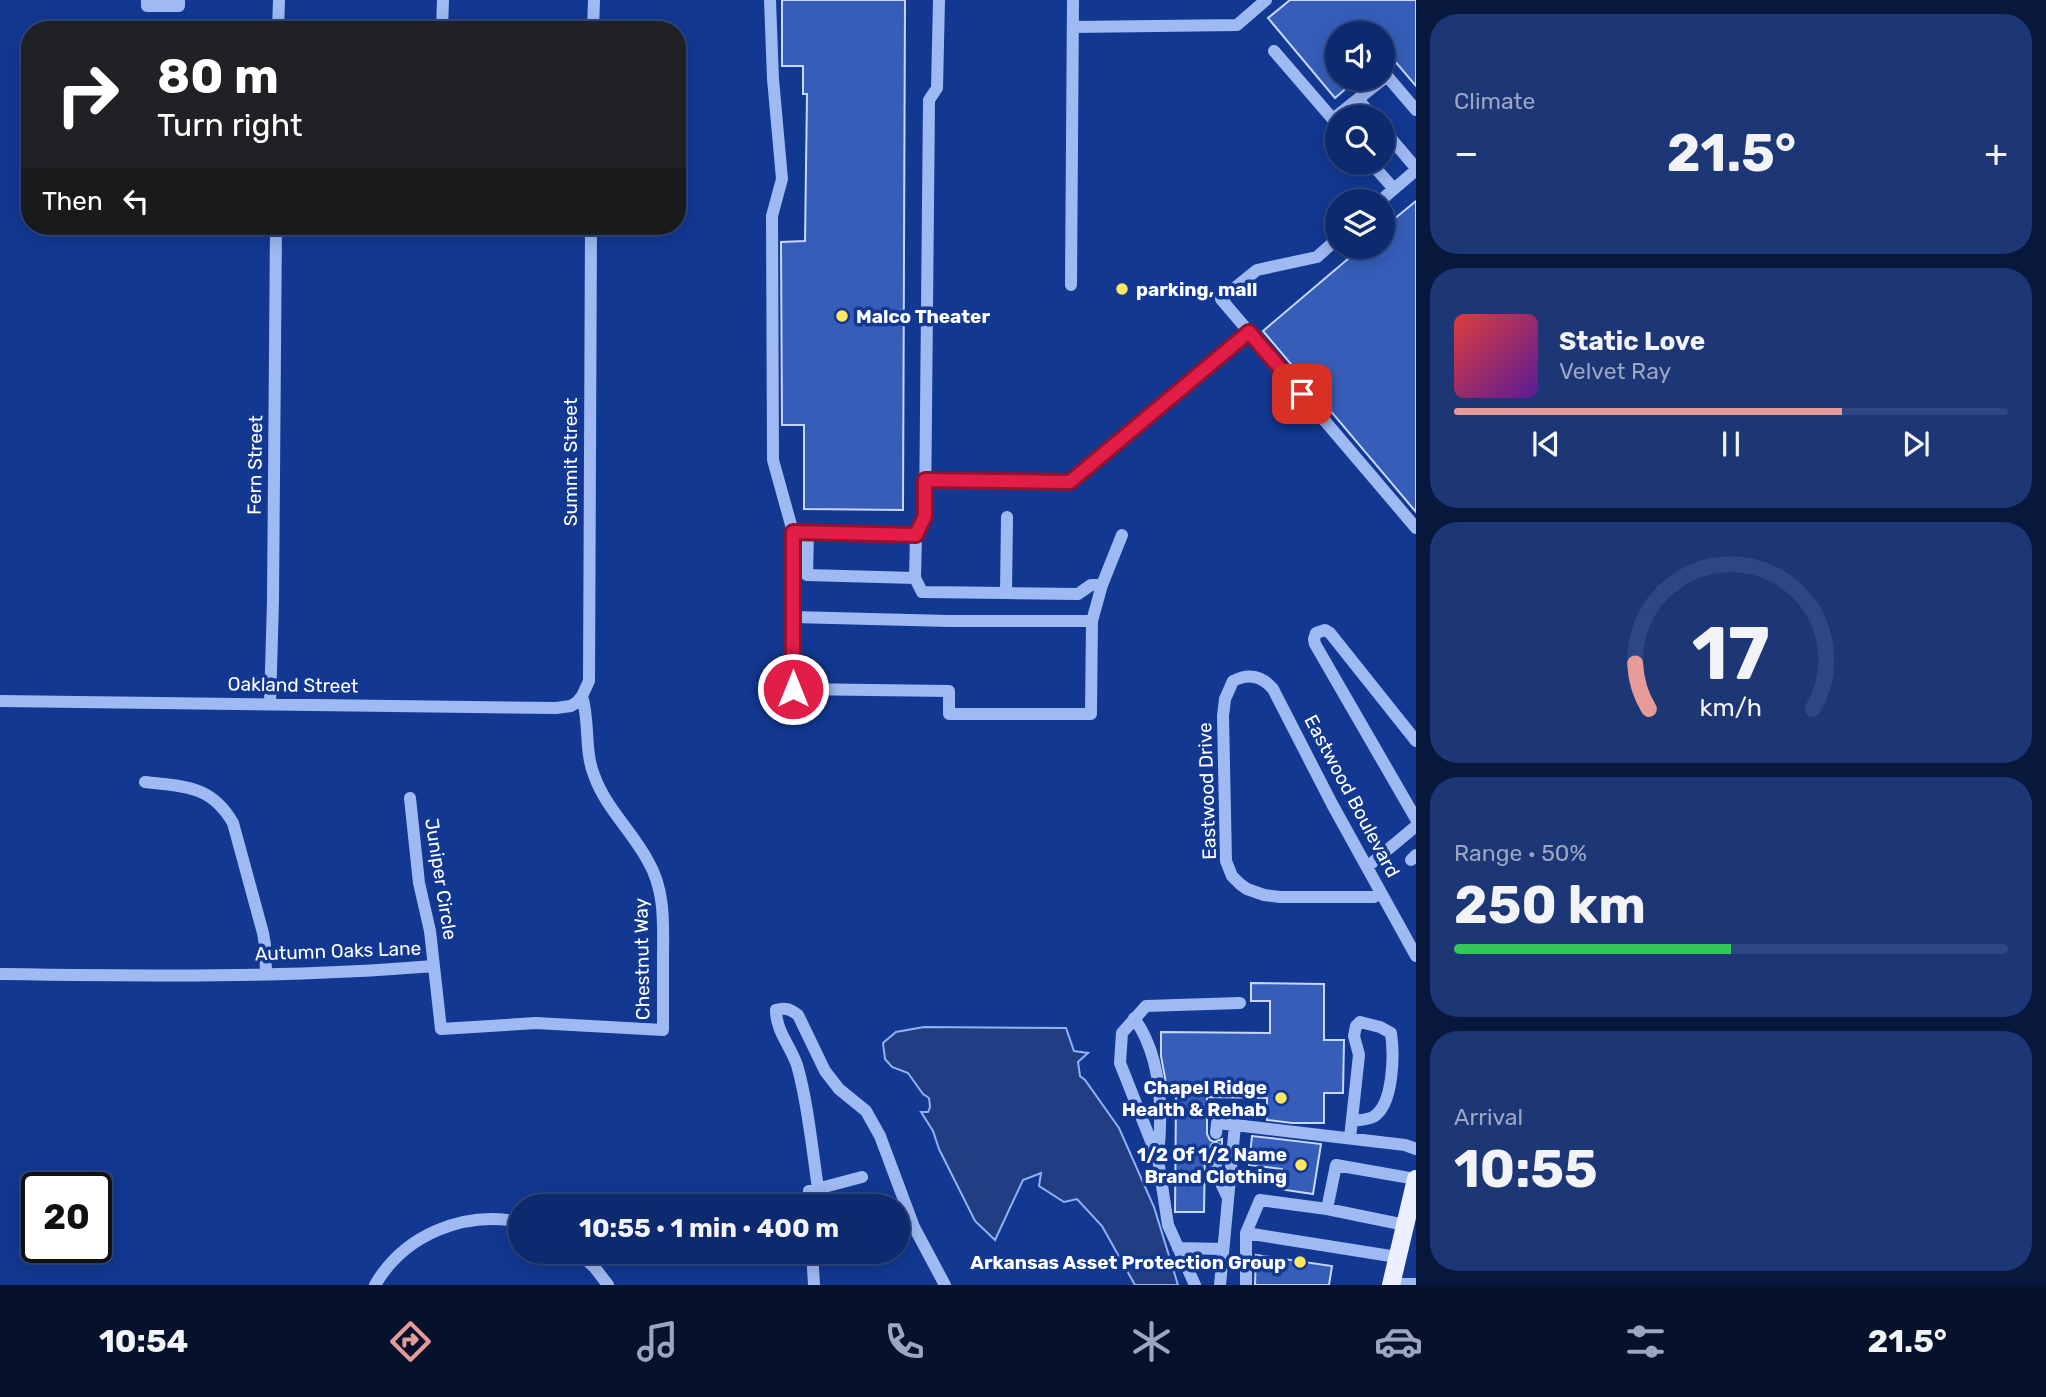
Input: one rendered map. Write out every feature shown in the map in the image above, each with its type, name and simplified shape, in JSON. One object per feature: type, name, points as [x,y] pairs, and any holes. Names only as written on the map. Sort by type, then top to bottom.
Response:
[{"type":"main road","points":[[1391,1284],[1415,1188]]},
{"type":"street","points":[[147,0],[147,6],[179,6],[179,0]]},
{"type":"street","points":[[278,21],[279,0]]},
{"type":"street","points":[[442,21],[443,0]]},
{"type":"street","points":[[593,21],[594,0]]},
{"type":"street","points":[[771,0],[773,79],[782,179],[772,216],[773,460],[793,532],[793,689],[949,691],[949,714],[1091,714],[1092,621],[1102,584],[1122,535]]},
{"type":"street","points":[[939,0],[937,88],[929,100],[925,516],[916,535],[915,578],[922,592],[1078,594],[1091,585],[1102,584]]},
{"type":"street","points":[[1071,285],[1073,0]]},
{"type":"street","points":[[1073,27],[1237,25],[1266,0]]},
{"type":"street","points":[[1274,51],[1325,110]]},
{"type":"street","points":[[1352,105],[1387,76],[1416,110]]},
{"type":"street","points":[[1358,99],[1363,105]]},
{"type":"street","points":[[1395,144],[1416,169],[1395,189]]},
{"type":"street","points":[[1381,175],[1393,189]]},
{"type":"street","name":"Fern Street","points":[[270,704],[276,235]]},
{"type":"street","name":"Summit Street","points":[[582,696],[589,681],[590,661],[591,235]]},
{"type":"street","points":[[1325,250],[1317,257],[1257,270],[1221,299],[1416,528]]},
{"type":"street","points":[[925,480],[1070,482],[1249,332]]},
{"type":"street","points":[[1006,593],[1007,517]]},
{"type":"street","points":[[793,532],[916,535]]},
{"type":"street","points":[[808,532],[807,575],[915,578]]},
{"type":"street","points":[[793,617],[1092,621]]},
{"type":"street","points":[[1416,741],[1330,632],[1325,630],[1316,634],[1315,645],[1416,819]]},
{"type":"street","name":"Eastwood Boulevard","points":[[1237,678],[1255,676],[1273,689],[1416,956]]},
{"type":"street","name":"Eastwood Drive","points":[[1237,678],[1228,689],[1223,716],[1226,861],[1233,876],[1247,890],[1280,897],[1374,897],[1380,893]]},
{"type":"street","name":"Oakland Street","points":[[0,701],[556,708],[571,706],[582,696]]},
{"type":"street","name":"Chestnut Way","points":[[582,696],[586,709],[588,757],[593,775],[602,793],[648,860],[660,891],[663,911],[663,1030]]},
{"type":"street","points":[[145,782],[191,788],[204,793],[226,811],[233,823],[263,933],[266,973]]},
{"type":"street","name":"Juniper Circle","points":[[410,798],[419,883],[435,966]]},
{"type":"street","points":[[1367,867],[1416,825]]},
{"type":"street","name":"Autumn Oaks Lane","points":[[0,974],[191,976],[358,972],[435,966],[441,1029],[557,1023],[663,1030]]},
{"type":"street","points":[[1158,1159],[1120,1063],[1122,1033],[1146,1006],[1240,1003]]},
{"type":"street","points":[[818,1188],[796,1063],[780,1033],[776,1019],[776,1010],[782,1008],[791,1009],[798,1014],[825,1071],[839,1089],[866,1111],[880,1136],[914,1227],[945,1285]]},
{"type":"street","points":[[1134,1018],[1142,1030],[1158,1079],[1161,1129],[1158,1159],[1163,1206],[1168,1225],[1195,1285]]},
{"type":"street","points":[[1350,1138],[1359,1055],[1354,1036],[1356,1026],[1360,1022],[1391,1033],[1393,1050],[1390,1087],[1379,1112],[1371,1118],[1352,1121]]},
{"type":"street","points":[[1216,1133],[1217,1123],[1405,1144],[1416,1149]]},
{"type":"street","points":[[1220,1285],[1235,1125]]},
{"type":"street","points":[[1216,1152],[1216,1172],[1228,1198]]},
{"type":"street","points":[[1328,1209],[1336,1165],[1415,1188]]},
{"type":"street","points":[[809,1194],[809,1191],[818,1188],[862,1177]]},
{"type":"street","points":[[1246,1285],[1247,1233],[1260,1200],[1328,1209],[1405,1225]]},
{"type":"street","points":[[375,1285],[400,1254],[426,1235],[443,1227],[484,1220],[508,1221]]},
{"type":"street","points":[[1247,1233],[1397,1257]]},
{"type":"street","points":[[1178,1248],[1223,1249]]},
{"type":"street","points":[[591,1264],[608,1285]]},
{"type":"street","points":[[813,1264],[814,1285]]},
{"type":"street","points":[[1391,1284],[1416,1284]]},
{"type":"water","points":[[924,1027],[1066,1028],[1074,1051],[1088,1053],[1078,1062],[1080,1076],[1119,1128],[1154,1207],[1178,1285],[1135,1285],[1102,1226],[1077,1199],[1064,1202],[1039,1186],[1041,1173],[1023,1180],[995,1240],[975,1221],[939,1149],[933,1131],[921,1112],[928,1112],[929,1098],[908,1073],[892,1067],[885,1059],[883,1043],[896,1032]]},
{"type":"building","points":[[782,0],[905,0],[903,510],[804,509],[804,425],[782,425],[781,242],[805,241],[807,94],[803,94],[803,66],[782,66]]},
{"type":"building","points":[[1290,0],[1416,0],[1416,86],[1395,61],[1395,21],[1325,21],[1325,86],[1268,18]]},
{"type":"building","points":[[1329,91],[1343,91],[1335,98]]},
{"type":"building","points":[[1416,201],[1416,512],[1263,331],[1348,259],[1395,259],[1395,218]]},
{"type":"building","name":"Chapel Ridge Health & Rehab","points":[[1251,983],[1324,984],[1324,1040],[1344,1040],[1343,1093],[1324,1093],[1324,1123],[1267,1120],[1267,1098],[1207,1097],[1207,1134],[1214,1142],[1222,1139],[1222,1146],[1212,1144],[1205,1152],[1204,1212],[1175,1212],[1176,1094],[1168,1094],[1161,1056],[1161,1032],[1270,1033],[1270,1001],[1251,1001]]},
{"type":"building","points":[[1252,1136],[1321,1144],[1313,1194],[1279,1189],[1282,1169],[1249,1165]]},
{"type":"building","points":[[1256,1255],[1332,1266],[1329,1285],[1255,1285]]},
{"type":"place","name":"parking, mall","points":[[1122,289]]},
{"type":"place","name":"Malco Theater","points":[[842,316]]},
{"type":"place","name":"Chapel Ridge Health & Rehab","points":[[1281,1098]]},
{"type":"place","name":"1/2 Of 1/2 Name Brand Clothing","points":[[1301,1165]]},
{"type":"place","name":"Arkansas Asset Protection Group","points":[[1300,1262]]},
{"type":"route","points":[[793,689],[793,532],[916,535],[925,516],[925,480],[1070,482],[1249,332],[1302,394]]}]
